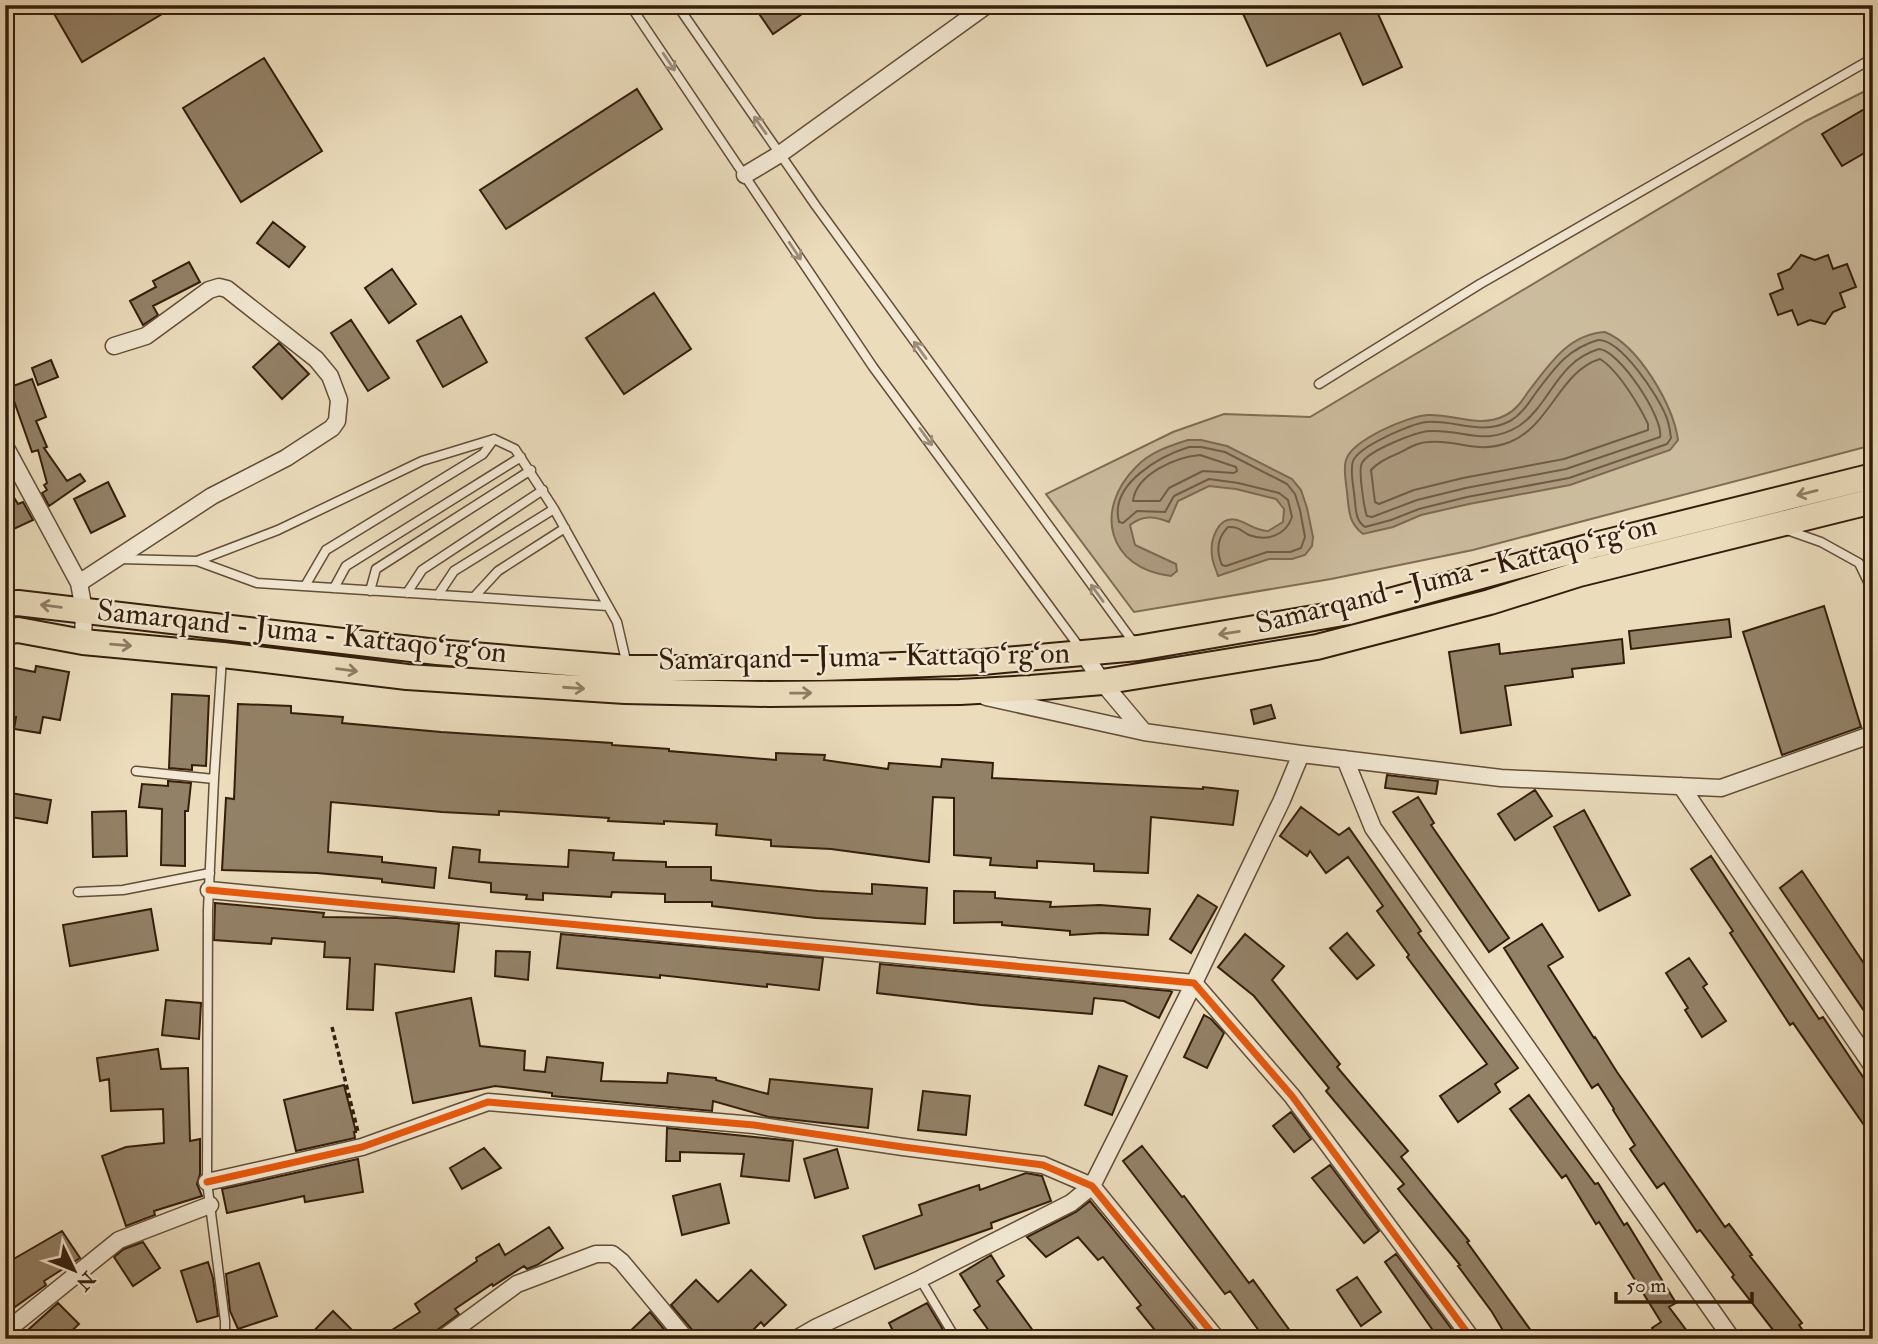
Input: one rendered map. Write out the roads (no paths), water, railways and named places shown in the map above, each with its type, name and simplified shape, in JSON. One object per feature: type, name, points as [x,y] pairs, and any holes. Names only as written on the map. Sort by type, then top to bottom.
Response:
[{"type":"main road","name":"Samarqand - Juma - Kattaqo‘rg‘on","points":[[5,604],[84,610],[437,652],[628,668],[822,668],[982,662],[1138,648],[1349,612],[1595,545],[1873,476]]},
{"type":"main road","name":"Samarqand - Juma - Kattaqo‘rg‘on","points":[[5,632],[18,630],[83,642],[407,677],[625,691],[769,694],[960,691],[1102,682],[1317,647],[1490,602],[1579,574],[1873,501]]},
{"type":"street","points":[[744,175],[780,154],[987,5]]},
{"type":"street","points":[[79,583],[212,496],[286,458],[332,428],[339,411],[339,400],[330,376],[316,359],[227,289],[219,287],[209,290],[146,336],[114,345]]},
{"type":"street","points":[[5,446],[79,583],[84,610],[83,642]]},
{"type":"street","points":[[1084,654],[1102,682],[1144,732]]},
{"type":"street","points":[[960,691],[1144,732],[1502,778],[1721,788],[1873,734]]},
{"type":"street","points":[[796,1339],[817,1326],[920,1279],[1071,1203],[1092,1186],[1194,983],[1282,800],[1301,754]]},
{"type":"street","points":[[1345,759],[1373,828],[1732,1339]]},
{"type":"street","points":[[1681,786],[1873,1067]]},
{"type":"street","points":[[209,890],[1194,983],[1292,1096],[1472,1339]]},
{"type":"street","points":[[207,1182],[362,1147],[488,1102],[754,1125],[1043,1165],[1092,1186],[1217,1339]]},
{"type":"street","points":[[5,1332],[119,1240],[210,1205]]},
{"type":"street","points":[[442,1339],[517,1284],[596,1254],[611,1254],[622,1262],[686,1339]]},
{"type":"lane","points":[[631,5],[873,367],[1084,654]]},
{"type":"lane","points":[[677,5],[780,154],[1138,648]]},
{"type":"lane","points":[[1320,384],[1479,284],[1873,58]]},
{"type":"lane","points":[[197,561],[278,530],[422,461],[494,439],[515,449],[543,490],[617,622],[628,668]]},
{"type":"lane","points":[[305,586],[326,550],[483,454],[494,439]]},
{"type":"lane","points":[[334,588],[346,566],[521,457]]},
{"type":"lane","points":[[370,591],[376,569],[531,470]]},
{"type":"lane","points":[[407,593],[422,570],[543,490]]},
{"type":"lane","points":[[438,595],[454,571],[554,509]]},
{"type":"lane","points":[[1776,526],[1821,541],[1859,563],[1873,592]]},
{"type":"lane","points":[[474,597],[498,571],[565,528]]},
{"type":"lane","points":[[115,559],[197,561],[257,583],[608,606]]},
{"type":"lane","points":[[222,655],[209,890],[207,1182],[225,1339]]},
{"type":"lane","points":[[136,771],[214,779]]},
{"type":"lane","points":[[78,892],[123,890],[210,873]]},
{"type":"lane","points":[[920,1279],[956,1339]]},
{"type":"water","points":[[1605,332],[1618,339],[1642,363],[1662,394],[1678,440],[1670,450],[1570,485],[1421,515],[1393,527],[1363,534],[1354,525],[1349,510],[1346,460],[1350,452],[1369,437],[1419,416],[1438,415],[1486,421],[1506,415],[1513,411],[1560,353],[1580,338]]},
{"type":"water","points":[[1188,440],[1227,446],[1292,479],[1301,490],[1313,537],[1312,546],[1305,555],[1292,559],[1269,559],[1218,576],[1212,549],[1214,536],[1220,525],[1230,519],[1268,531],[1283,522],[1284,509],[1276,499],[1236,489],[1209,486],[1178,501],[1169,522],[1149,517],[1130,525],[1135,545],[1176,564],[1177,571],[1171,576],[1150,571],[1133,562],[1121,550],[1114,535],[1114,501],[1123,484],[1147,457]]}]
